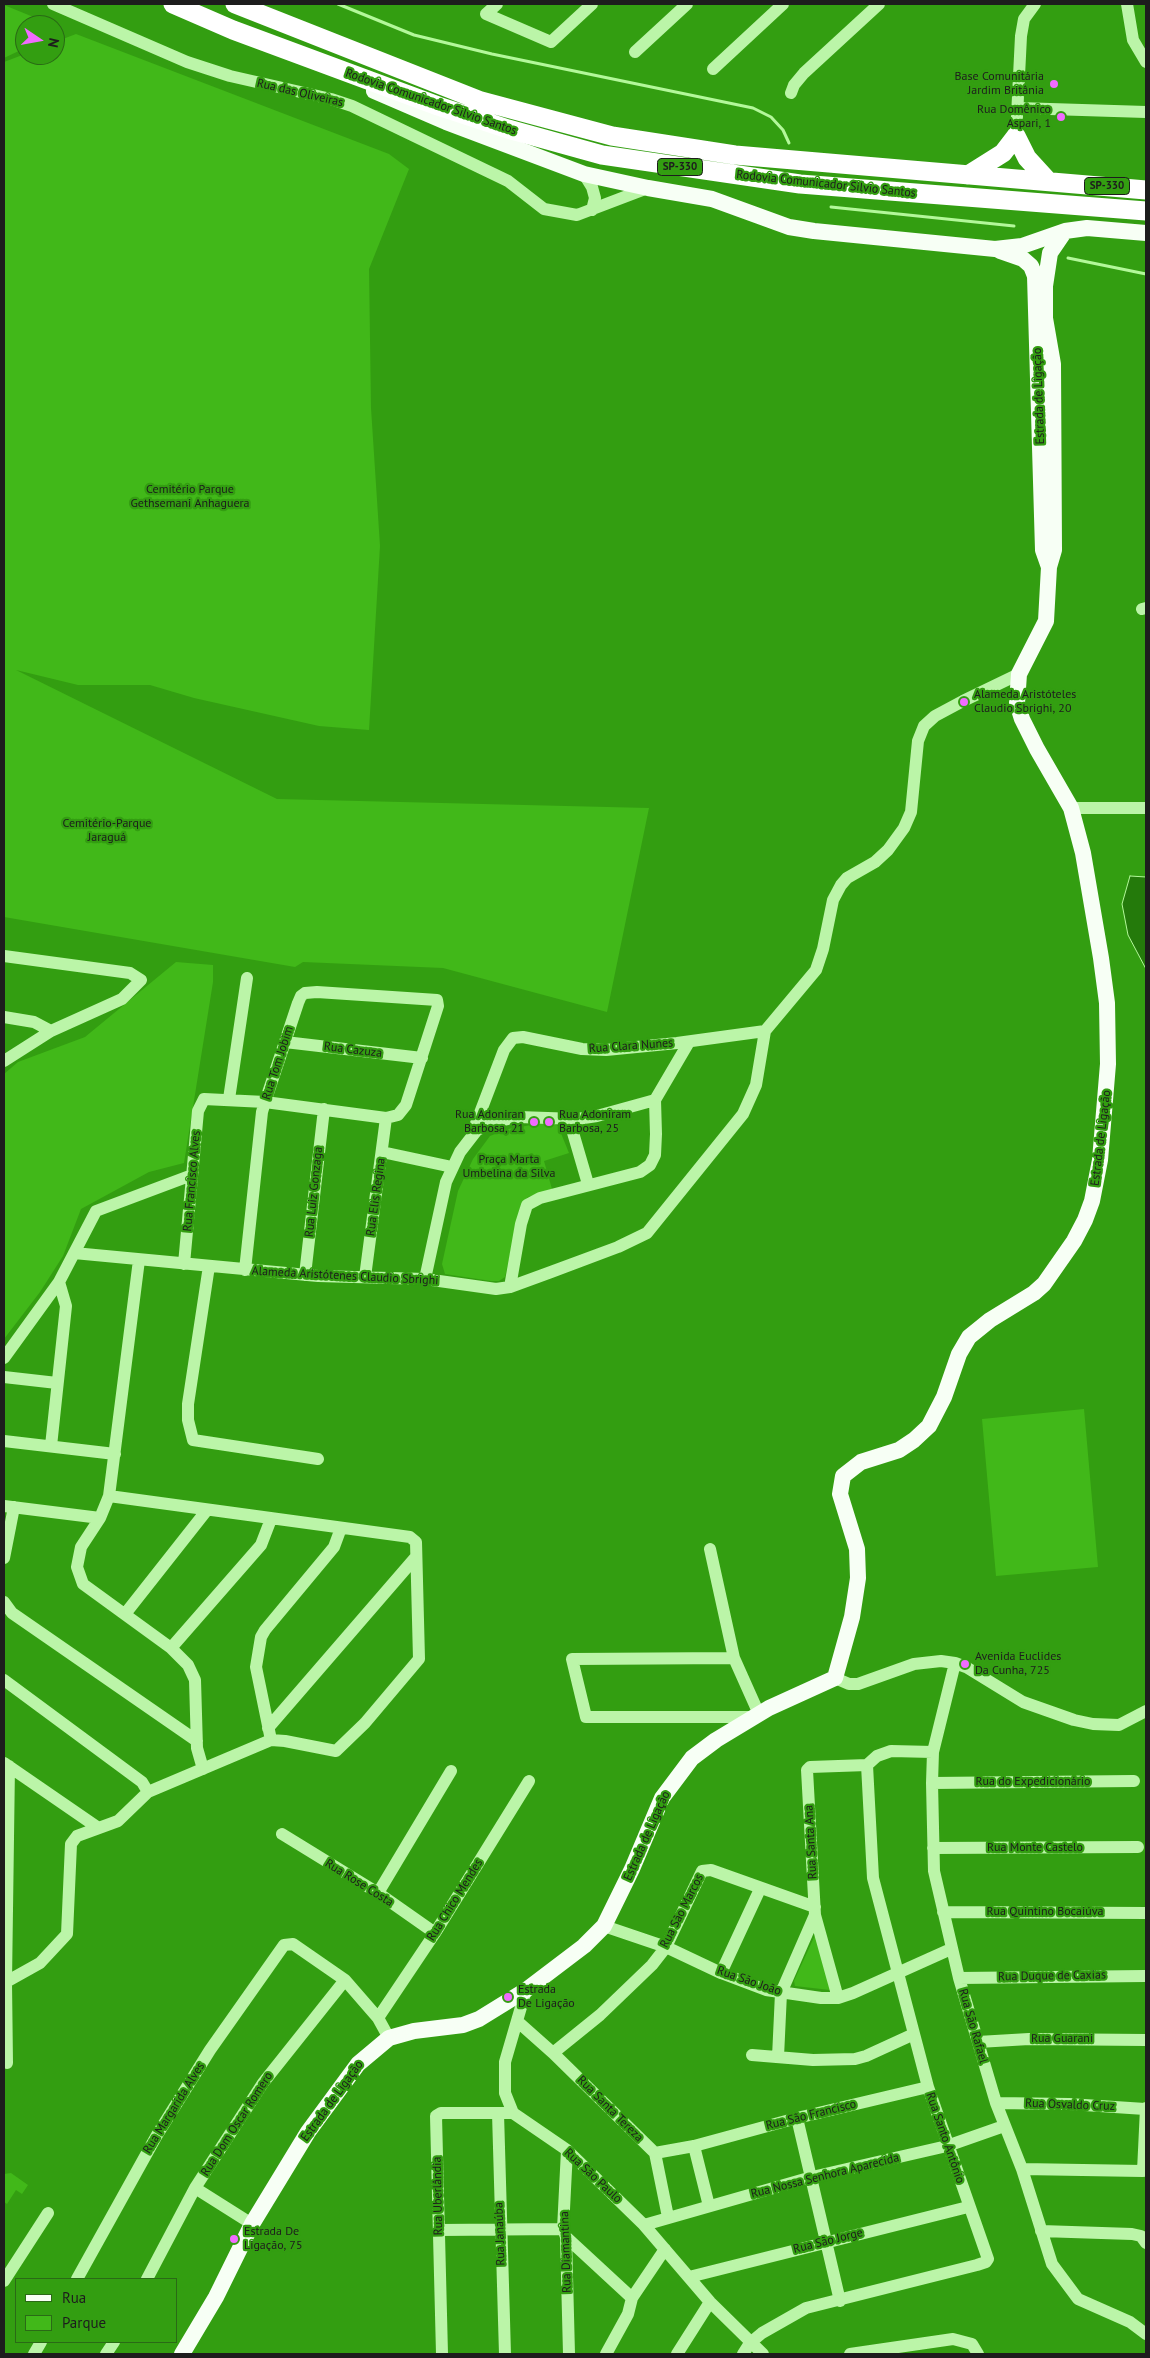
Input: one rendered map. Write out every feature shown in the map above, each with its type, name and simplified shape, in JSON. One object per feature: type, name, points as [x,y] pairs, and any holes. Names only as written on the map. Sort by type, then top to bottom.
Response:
[{"type":"highway","name":"Rodovia Comunicador Silvio Santos","points":[[173,4],[290,52],[508,130],[602,155],[800,184],[1146,211]]},
{"type":"highway","name":"Rodovia Comunicador Silvio Santos","points":[[235,4],[465,96],[612,136],[734,155],[1146,190]]},
{"type":"highway","points":[[968,176],[1003,153],[1016,136],[1027,158],[1048,181]]},
{"type":"main road","points":[[290,52],[446,122],[584,174],[648,188],[712,198],[789,227],[814,232],[995,249],[1022,246],[1065,232],[1087,228],[1146,233]]},
{"type":"main road","name":"Estrada de Ligação","points":[[182,2354],[216,2297],[252,2224],[308,2132],[358,2064],[389,2038],[414,2031],[471,2022],[526,1990],[584,1946],[604,1926],[632,1870],[662,1798],[692,1758],[716,1740],[757,1716],[835,1678],[852,1617],[858,1578],[857,1550],[840,1494],[843,1476],[861,1462],[899,1450],[914,1440],[929,1426],[944,1398],[959,1354],[969,1336],[990,1320],[1034,1293],[1044,1284],[1074,1241],[1092,1201],[1100,1160],[1108,1064],[1107,1003],[1090,887],[1071,808],[1022,719],[1017,703],[1019,674],[1046,621],[1049,567],[1054,550],[1053,364],[1045,318],[1045,286],[1050,253],[1065,232]]},
{"type":"main road","name":"Estrada de Ligação","points":[[995,249],[1023,259],[1031,266],[1035,276],[1043,550],[1049,567]]},
{"type":"street","name":"Rua das Oliveiras","points":[[54,4],[187,62],[230,76],[331,99],[352,106],[488,170],[508,181],[544,209],[577,215],[648,188]]},
{"type":"street","points":[[497,4],[486,14],[551,42],[592,4]]},
{"type":"street","points":[[635,52],[687,4]]},
{"type":"street","points":[[713,69],[783,4]]},
{"type":"street","points":[[791,94],[794,84],[804,73],[879,4]]},
{"type":"street","points":[[1016,136],[1021,36],[1024,19],[1036,4]]},
{"type":"street","points":[[1127,4],[1132,40],[1146,62]]},
{"type":"street","points":[[1018,108],[1146,112]]},
{"type":"street","points":[[584,174],[592,187],[595,198],[592,210]]},
{"type":"street","points":[[765,1031],[816,970],[823,949],[833,900],[841,885],[853,874],[875,862],[888,850],[904,828],[911,812],[918,741],[924,726],[935,716],[956,704],[1019,674]]},
{"type":"street","points":[[1071,808],[1146,808]]},
{"type":"street","points":[[4,956],[130,973],[141,980],[122,999],[51,1031],[4,1061]]},
{"type":"street","points":[[247,978],[229,1099],[386,1118],[398,1115],[404,1109],[422,1058]]},
{"type":"street","name":"Rua Tom Jobim","points":[[245,1270],[259,1135],[265,1102],[298,1003],[303,994],[310,992],[434,999],[438,1003],[422,1058]]},
{"type":"street","points":[[4,1017],[34,1022],[51,1031]]},
{"type":"street","name":"Rua Clara Nunes","points":[[472,1134],[504,1050],[514,1038],[523,1037],[594,1050],[689,1042],[765,1031]]},
{"type":"street","name":"Alameda Aristótenes Claudio Sbrighi","points":[[74,1253],[305,1275],[426,1279],[496,1289],[510,1287],[618,1247],[652,1228],[744,1114],[756,1085],[765,1031]]},
{"type":"street","name":"Rua Cazuza","points":[[285,1042],[422,1058]]},
{"type":"street","points":[[510,1287],[521,1224],[527,1205],[540,1198],[640,1172],[650,1165],[655,1145],[655,1100],[689,1042]]},
{"type":"street","name":"Rua Francisco Alves","points":[[184,1264],[198,1111],[204,1099],[229,1099]]},
{"type":"street","points":[[426,1279],[446,1182],[452,1167],[472,1134],[490,1124],[518,1117],[569,1119],[597,1116],[655,1100]]},
{"type":"street","name":"Rua Luiz Gonzaga","points":[[305,1275],[324,1109]]},
{"type":"street","name":"Rua Elis Regina","points":[[366,1276],[386,1118]]},
{"type":"street","points":[[569,1119],[588,1184]]},
{"type":"street","points":[[382,1152],[452,1167]]},
{"type":"street","points":[[4,1358],[59,1282],[96,1211],[192,1175]]},
{"type":"street","points":[[139,1260],[109,1496],[100,1518],[81,1547],[77,1560],[78,1573],[83,1584],[171,1648],[188,1665],[195,1680],[197,1741],[202,1768]]},
{"type":"street","points":[[209,1266],[188,1404],[188,1420],[193,1440],[318,1459]]},
{"type":"street","points":[[50,1446],[66,1306],[59,1282]]},
{"type":"street","points":[[4,1377],[58,1383]]},
{"type":"street","points":[[4,1441],[115,1454]]},
{"type":"street","points":[[109,1496],[410,1537],[416,1542],[419,1659],[365,1723],[336,1751],[285,1741],[270,1734]]},
{"type":"street","points":[[4,1558],[9,1506],[100,1518]]},
{"type":"street","points":[[125,1614],[206,1510]]},
{"type":"street","points":[[171,1648],[261,1544],[271,1519]]},
{"type":"street","points":[[270,1734],[256,1667],[261,1637],[264,1630],[334,1547],[341,1528]]},
{"type":"street","points":[[710,1549],[734,1658],[757,1716],[586,1716],[572,1659],[734,1658]]},
{"type":"street","points":[[6,1982],[40,1963],[67,1934],[71,1844],[77,1836],[96,1827],[108,1826],[118,1821],[148,1792],[202,1768],[270,1734],[415,1558]]},
{"type":"street","points":[[4,1602],[12,1613],[197,1741]]},
{"type":"street","points":[[835,1678],[849,1684],[858,1684],[914,1664],[928,1661],[955,1663],[1023,1702],[1074,1720],[1093,1724],[1118,1724],[1146,1711]]},
{"type":"street","name":"Rua São Rafael","points":[[955,1663],[933,1752],[932,1783],[934,1871],[959,1978],[996,2103],[1022,2169],[1052,2264],[1078,2299],[1130,2322],[1146,2333]]},
{"type":"street","points":[[4,1680],[142,1782],[148,1792]]},
{"type":"street","points":[[867,1764],[877,1756],[891,1751],[933,1752]]},
{"type":"street","points":[[6,1764],[96,1827]]},
{"type":"street","points":[[6,1764],[7,2063]]},
{"type":"street","name":"Rua Santa Ana","points":[[838,1998],[815,1911],[807,1770],[810,1767],[867,1764]]},
{"type":"street","name":"Rua Santo Antônio","points":[[750,2343],[770,2328],[798,2312],[987,2262],[988,2256],[968,2207],[928,2087],[897,1973],[872,1870],[867,1764]]},
{"type":"street","points":[[378,1894],[451,1771]]},
{"type":"street","name":"Rua Chico Mendes","points":[[378,2018],[435,1933],[528,1781]]},
{"type":"street","name":"Rua do Expedicionário","points":[[932,1783],[1134,1782]]},
{"type":"street","name":"Rua Rose Costa","points":[[282,1834],[378,1894],[435,1933]]},
{"type":"street","name":"Rua Monte Castelo","points":[[933,1848],[1138,1847]]},
{"type":"street","name":"Rua São Marcos","points":[[553,2052],[630,1988],[666,1947],[702,1871],[711,1870],[815,1911]]},
{"type":"street","points":[[720,1973],[760,1889]]},
{"type":"street","name":"Rua Santa Ana","points":[[778,2057],[781,1993],[815,1911]]},
{"type":"street","name":"Rua Quintino Bocaiúva","points":[[943,1912],[1146,1913]]},
{"type":"street","name":"Rua São João","points":[[604,1926],[666,1947],[720,1973],[781,1993],[821,1998],[838,1998],[854,1993],[951,1949]]},
{"type":"street","name":"Rua Margarida Alves","points":[[78,2278],[161,2127],[210,2050],[284,1945],[293,1944],[345,1980]]},
{"type":"street","name":"Rua Duque de Caxias","points":[[959,1978],[1145,1976]]},
{"type":"street","points":[[345,1980],[378,2018],[389,2038]]},
{"type":"street","name":"Rua Dom Oscar Romero","points":[[148,2278],[196,2188],[263,2083],[345,1980]]},
{"type":"street","points":[[513,2113],[507,2100],[504,2081],[507,2056],[526,1990]]},
{"type":"street","name":"Rua Santa Tereza","points":[[517,2021],[553,2052],[654,2153]]},
{"type":"street","points":[[752,2055],[813,2060],[855,2059],[866,2056],[914,2034]]},
{"type":"street","name":"Rua Guarani","points":[[978,2042],[1029,2039],[1146,2040]]},
{"type":"street","name":"Rua São Francisco","points":[[654,2153],[694,2146],[797,2118],[928,2087]]},
{"type":"street","name":"Rua Osvaldo Cruz","points":[[996,2103],[1146,2108]]},
{"type":"street","points":[[1022,2169],[1143,2171],[1146,2108]]},
{"type":"street","name":"Rua Janaúba","points":[[498,2113],[505,2354]]},
{"type":"street","name":"Rua Uberlândia","points":[[442,2354],[437,2114],[513,2113]]},
{"type":"street","name":"Rua São Paulo","points":[[513,2113],[567,2150],[644,2225],[710,2302],[763,2354]]},
{"type":"street","points":[[797,2118],[840,2301]]},
{"type":"street","name":"Rua Nossa Senhora Aparecida","points":[[644,2225],[812,2177],[947,2146],[1004,2126]]},
{"type":"street","points":[[694,2146],[709,2206]]},
{"type":"street","name":"Rua Diamantina","points":[[567,2150],[564,2233],[570,2354]]},
{"type":"street","points":[[654,2153],[668,2217]]},
{"type":"street","points":[[196,2188],[252,2224]]},
{"type":"street","name":"Rua São Jorge","points":[[689,2277],[968,2207]]},
{"type":"street","points":[[4,2280],[48,2213]]},
{"type":"street","points":[[439,2230],[564,2233],[632,2298]]},
{"type":"street","points":[[1041,2231],[1141,2239]]},
{"type":"street","points":[[606,2354],[628,2314],[632,2298],[666,2250]]},
{"type":"street","points":[[677,2354],[710,2302]]},
{"type":"street","points":[[850,2354],[953,2339],[972,2344],[978,2354]]},
{"type":"street","points":[[34,2354],[40,2343]]},
{"type":"street","points":[[106,2354],[113,2343]]},
{"type":"street","points":[[744,2354],[750,2343]]},
{"type":"green space","points":[[4,5],[28,15],[15,15],[15,53],[4,58]]},
{"type":"green space","name":"Cemitério Parque Gethsemani Anhaguera","points":[[76,34],[389,154],[409,169],[369,269],[371,408],[380,546],[369,730],[319,726],[194,698],[150,685],[78,685],[16,670],[277,799],[649,808],[607,1012],[443,968],[303,962],[295,967],[4,917],[4,62],[15,58],[15,65],[65,65],[65,38]]},
{"type":"green space","points":[[176,962],[213,965],[213,982],[184,1163],[149,1172],[81,1209],[63,1256],[40,1292],[4,1339],[4,1074],[18,1062],[85,1037]]},
{"type":"green space","name":"Praça Marta Umbelina da Silva","points":[[537,1124],[555,1124],[558,1126],[569,1153],[544,1161],[552,1189],[528,1197],[521,1204],[505,1277],[499,1281],[491,1281],[445,1274],[442,1264],[458,1191],[473,1159],[490,1136],[508,1129]]},
{"type":"green space","points":[[1084,1409],[1098,1567],[996,1576],[982,1419]]},
{"type":"green space","points":[[816,1933],[830,1990],[795,1986],[794,1981]]},
{"type":"green space","points":[[11,2173],[28,2185],[22,2194],[16,2190],[7,2204],[4,2202],[4,2174]]},
{"type":"shaded area","points":[[1130,876],[1146,877],[1146,969],[1128,935],[1122,904]]},
{"type":"waterway","points":[[338,4],[414,35],[492,54],[753,108],[771,117],[783,130],[789,143]]},
{"type":"waterway","points":[[831,207],[1014,226]]},
{"type":"waterway","points":[[1068,258],[1146,274]]},
{"type":"place","name":"Base Comunitária Jardim Britânia","points":[[1054,84]]},
{"type":"place","name":"Rua Domênico Aspari, 1","points":[[1061,117]]},
{"type":"place","name":"Alameda Aristóteles Claudio Sbrighi, 20","points":[[964,702]]},
{"type":"place","name":"Rua Adoniran Barbosa, 21","points":[[534,1122]]},
{"type":"place","name":"Rua Adoniram Barbosa, 25","points":[[549,1122]]},
{"type":"place","name":"Avenida Euclides Da Cunha, 725","points":[[965,1664]]},
{"type":"place","name":"Estrada De Ligação","points":[[508,1997]]},
{"type":"place","name":"Estrada De Ligação, 75","points":[[234,2239]]},
{"type":"park label","name":"Cemitério-Parque Jaraguá","points":[[107,831]]}]
